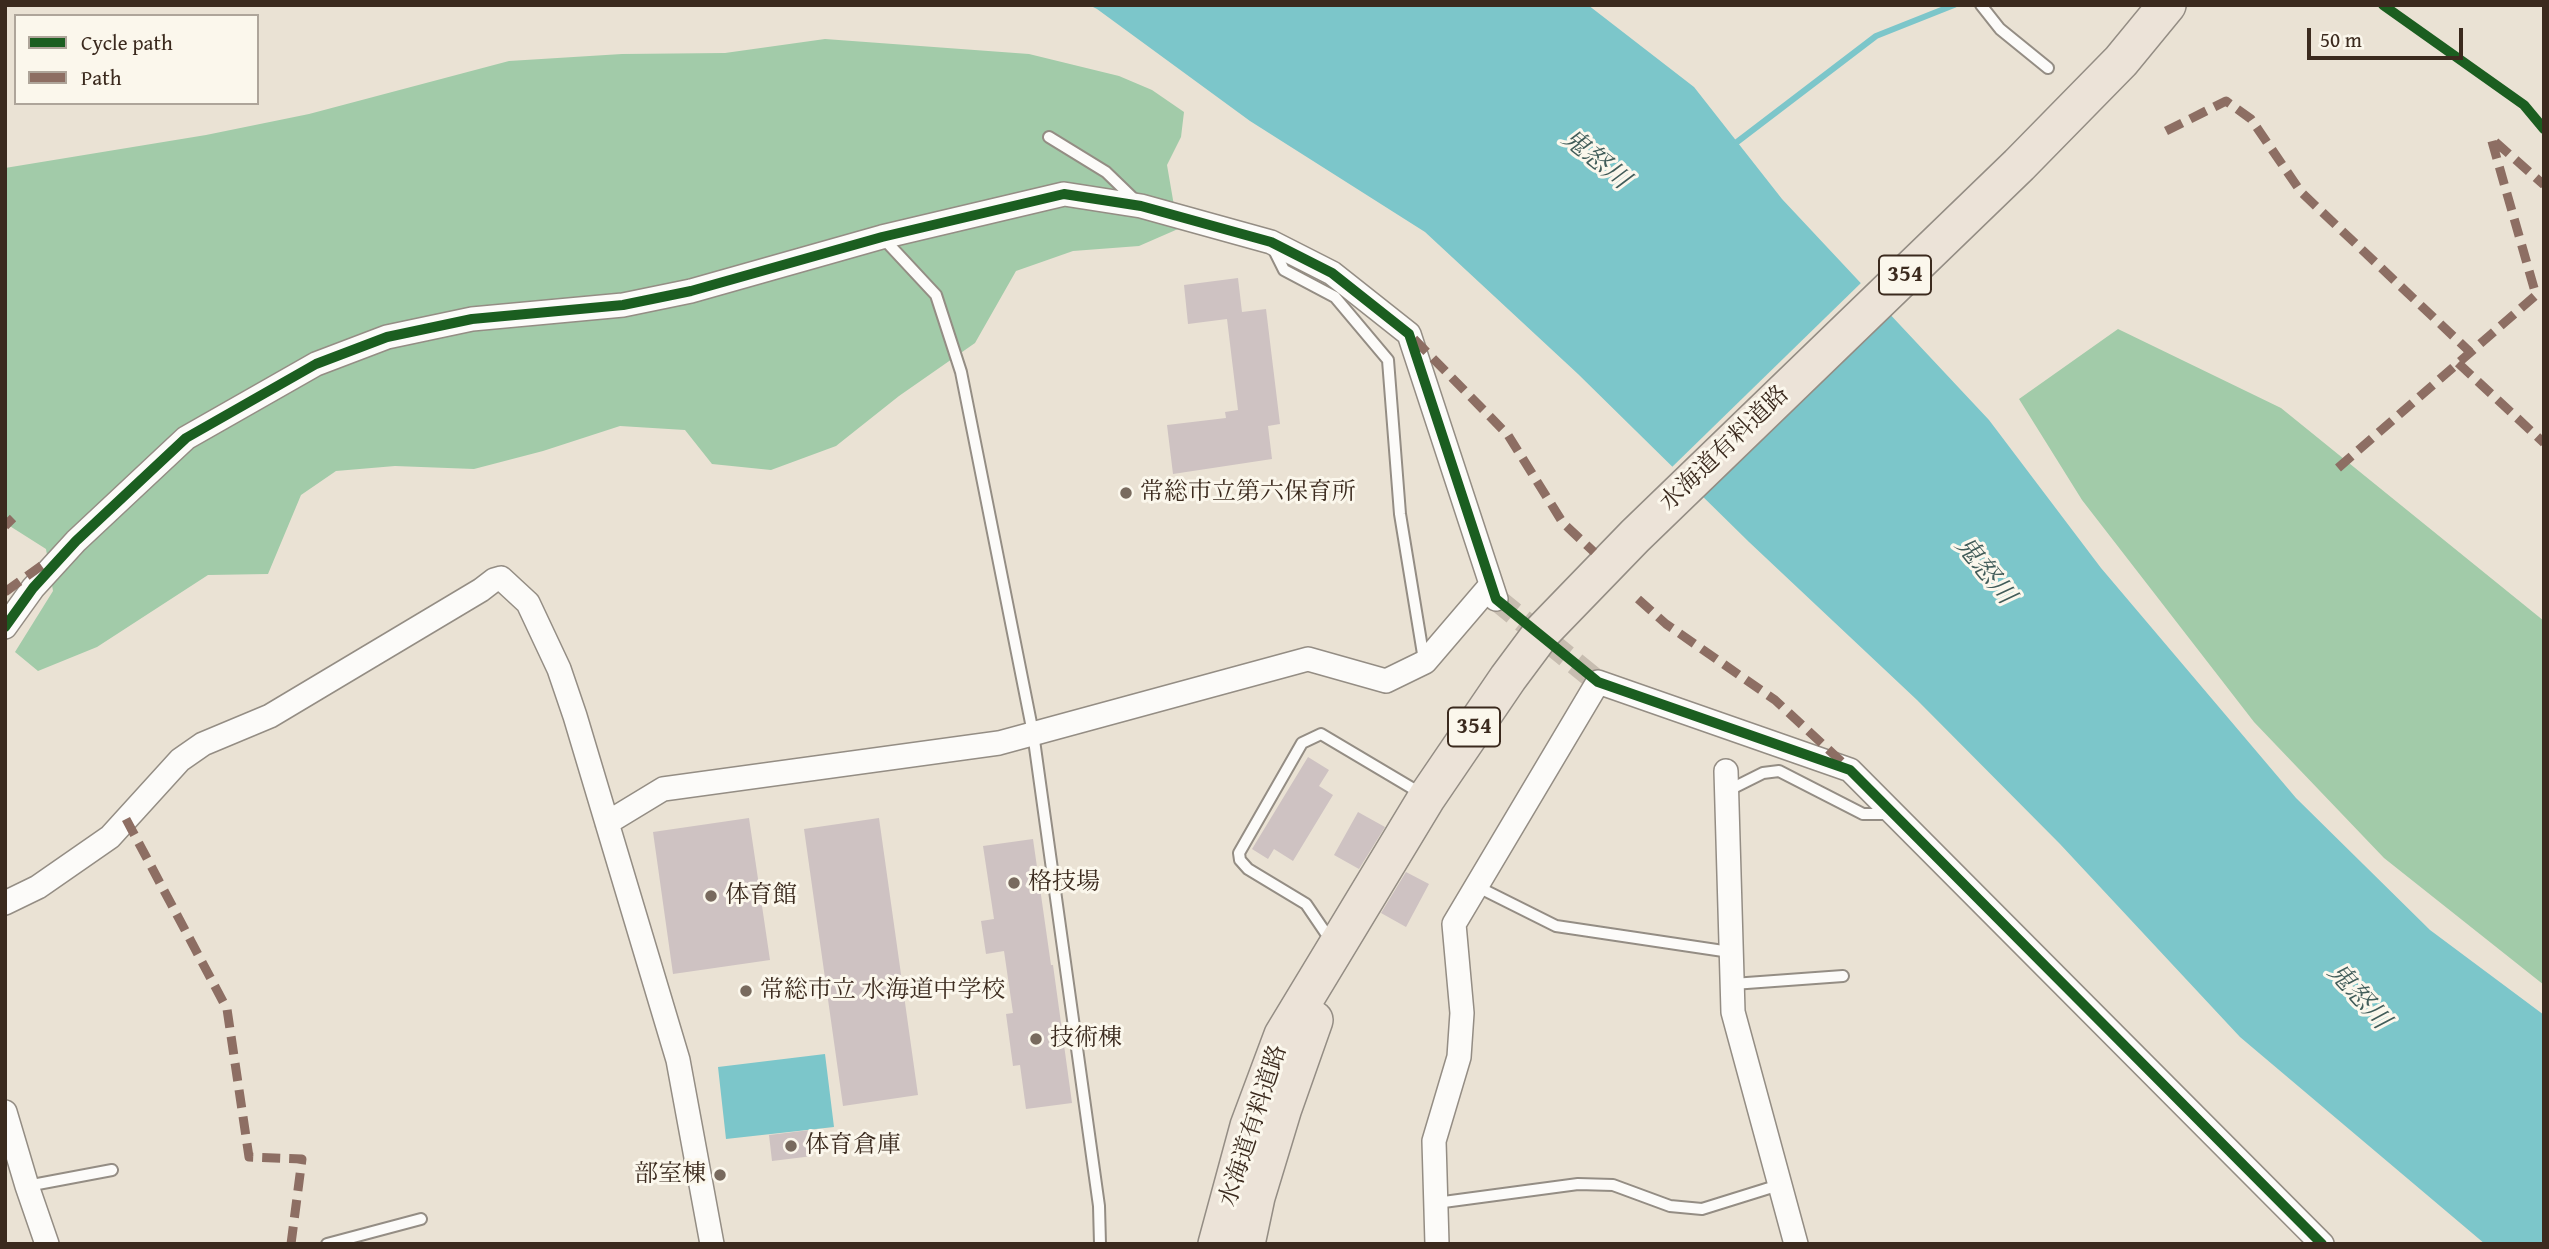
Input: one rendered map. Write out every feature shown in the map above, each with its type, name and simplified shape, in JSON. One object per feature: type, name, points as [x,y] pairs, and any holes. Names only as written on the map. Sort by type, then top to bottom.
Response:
[{"type":"highway","name":"水海道有料道路","points":[[1217,1244],[1249,1126],[1283,1035],[1427,797],[1543,631],[1634,536],[2019,165],[2121,61],[2167,5]]},
{"type":"highway","name":"水海道有料道路","points":[[1246,1244],[1256,1197],[1283,1108],[1340,939]]},
{"type":"street","points":[[5,627],[33,589],[76,541],[186,438],[316,364],[387,337],[472,319],[623,305],[691,290],[882,237],[1065,194],[1141,206],[1270,242],[1332,273],[1409,334],[1493,592],[1424,662],[1386,681],[1308,659],[999,743],[663,789],[607,823]]},
{"type":"street","points":[[5,903],[38,887],[110,837],[180,760],[203,744],[270,716],[501,578],[528,603],[549,646],[575,716],[678,1060],[712,1244]]},
{"type":"street","points":[[1437,1244],[1434,1141],[1459,1058],[1462,1013],[1454,924],[1598,682],[1850,770],[2322,1244]]},
{"type":"street","points":[[1727,781],[1733,1012],[1796,1244]]},
{"type":"street","points":[[5,1112],[47,1244]]},
{"type":"lane","points":[[1981,5],[2000,30],[2048,68]]},
{"type":"lane","points":[[1049,137],[1106,172],[1141,206]]},
{"type":"lane","points":[[882,237],[936,295],[961,372],[1033,733],[1099,1206],[1100,1244]]},
{"type":"lane","points":[[1270,242],[1284,270],[1335,296],[1388,360],[1401,514],[1424,662]]},
{"type":"lane","points":[[1340,939],[1325,932],[1306,904],[1248,869],[1240,860],[1239,853],[1301,743],[1321,734],[1427,797]]},
{"type":"lane","points":[[1727,781],[1779,771],[1863,814],[1895,814]]},
{"type":"lane","points":[[1476,886],[1556,926],[1730,952]]},
{"type":"lane","points":[[1732,984],[1843,976]]},
{"type":"lane","points":[[27,1186],[112,1170]]},
{"type":"lane","points":[[1436,1203],[1578,1184],[1613,1185],[1670,1206],[1702,1209],[1779,1185]]},
{"type":"lane","points":[[327,1244],[421,1219]]},
{"type":"green space","points":[[825,39],[1029,54],[1119,76],[1152,90],[1184,112],[1181,137],[1167,165],[1178,229],[1139,246],[1073,251],[1016,271],[975,343],[899,396],[836,446],[771,470],[712,464],[685,430],[620,426],[543,451],[474,469],[395,466],[336,471],[301,495],[268,574],[208,575],[97,647],[38,671],[15,652],[53,591],[46,549],[5,523],[5,168],[206,135],[309,114],[509,61],[622,54],[725,53]]},
{"type":"green space","points":[[2118,329],[2281,408],[2544,621],[2544,985],[2384,858],[2254,722],[2082,500],[2019,399]]},
{"type":"water","name":"鬼怒川","points":[[1089,5],[1588,5],[1694,87],[1782,199],[1989,420],[2101,568],[2296,798],[2430,930],[2544,1015],[2544,1244],[2485,1244],[2240,1037],[2060,844],[1917,700],[1749,542],[1578,374],[1425,232],[1250,121]]},
{"type":"water","points":[[825,1054],[834,1127],[726,1139],[718,1067]]},
{"type":"pier","points":[[1863,281],[1888,307],[1695,494],[1670,469]]},
{"type":"building","points":[[1238,278],[1242,312],[1266,309],[1280,424],[1268,426],[1272,459],[1173,474],[1167,425],[1226,418],[1225,412],[1238,410],[1227,319],[1188,324],[1184,285]]},
{"type":"building","points":[[1308,757],[1329,770],[1319,786],[1333,795],[1293,861],[1274,849],[1268,859],[1252,849]]},
{"type":"building","points":[[1358,812],[1385,827],[1359,869],[1334,855]]},
{"type":"building","name":"体育館","points":[[749,818],[770,960],[673,974],[653,832]]},
{"type":"building","points":[[879,818],[918,1095],[843,1106],[804,829]]},
{"type":"building","points":[[1033,839],[1072,1103],[1026,1109],[1020,1065],[1013,1066],[1006,1014],[1013,1013],[1004,951],[986,954],[981,921],[994,919],[983,846]]},
{"type":"building","points":[[1406,872],[1429,884],[1406,927],[1381,913]]},
{"type":"building","name":"体育倉庫","points":[[810,1130],[813,1156],[772,1161],[769,1135]]},
{"type":"waterway","points":[[1737,142],[1876,36],[1954,5]]},
{"type":"tunnel","points":[[1496,599],[1598,682]]},
{"type":"marked path","points":[[2166,131],[2226,101],[2251,119],[2301,192],[2470,352]]},
{"type":"marked path","points":[[2338,468],[2536,295],[2491,138],[2544,185]]},
{"type":"marked path","points":[[1414,339],[1508,435],[1563,523],[1594,552]]},
{"type":"marked path","points":[[2458,363],[2544,443]]},
{"type":"marked path","points":[[5,526],[13,518]]},
{"type":"marked path","points":[[5,592],[48,561]]},
{"type":"marked path","points":[[1638,599],[1666,624],[1775,700],[1843,763]]},
{"type":"marked path","points":[[126,819],[227,1009],[249,1157],[302,1159],[291,1244]]},
{"type":"cycle path","points":[[2383,5],[2524,105],[2544,129]]},
{"type":"cycle path","points":[[5,627],[33,588],[76,541],[186,438],[316,364],[387,337],[472,319],[623,305],[691,291],[882,237],[1064,194],[1141,206],[1271,242],[1332,273],[1409,334],[1496,599],[1598,682],[1850,770],[2322,1244]]},
{"type":"place","name":"常総市立第六保育所","points":[[1126,493]]},
{"type":"place","name":"格技場","points":[[1014,883]]},
{"type":"place","name":"体育館","points":[[711,896]]},
{"type":"place","name":"常総市立 水海道中学校","points":[[746,991]]},
{"type":"place","name":"技術棟","points":[[1036,1039]]},
{"type":"place","name":"体育倉庫","points":[[791,1146]]},
{"type":"place","name":"部室棟","points":[[720,1175]]}]
